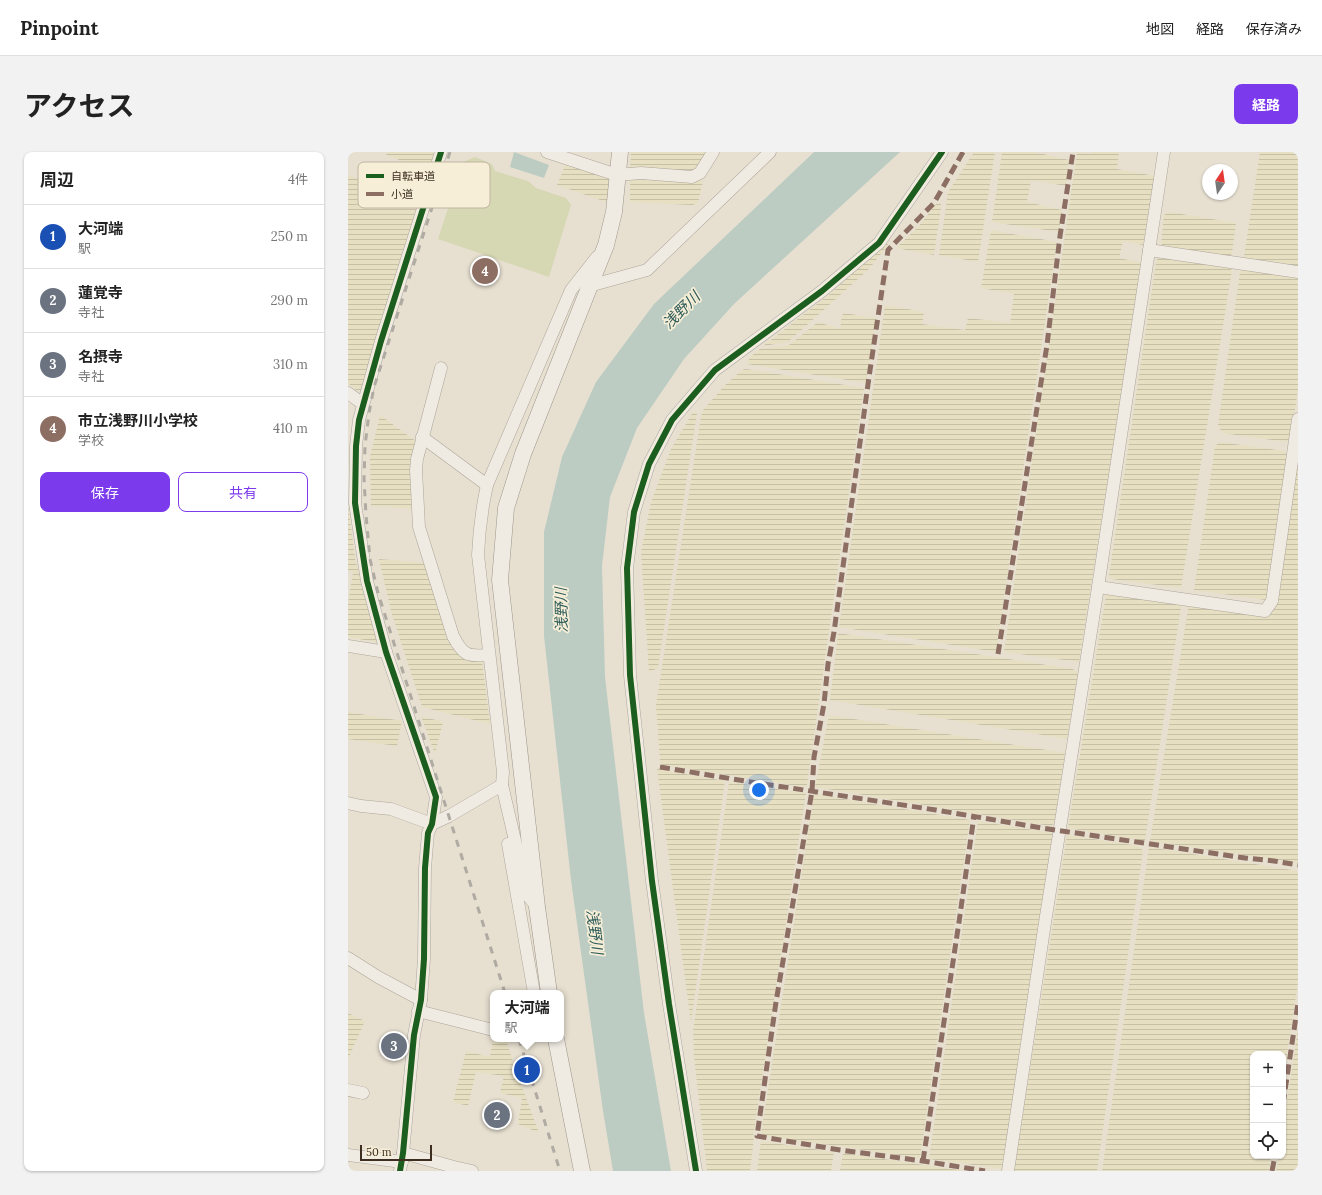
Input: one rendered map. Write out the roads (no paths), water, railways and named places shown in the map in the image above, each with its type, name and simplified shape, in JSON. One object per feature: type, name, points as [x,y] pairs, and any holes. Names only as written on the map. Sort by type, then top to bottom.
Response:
[{"type":"street","points":[[438,162],[441,152]]},
{"type":"street","points":[[546,152],[617,175],[641,173],[692,177],[700,172],[712,152]]},
{"type":"street","points":[[549,990],[537,907],[500,580],[506,508],[523,454],[606,245],[614,212],[620,152]]},
{"type":"street","points":[[590,286],[647,270],[770,152]]},
{"type":"street","points":[[696,1171],[669,1004],[653,889],[630,675],[627,568],[634,512],[649,464],[672,420],[715,370],[822,291],[879,243],[942,152]]},
{"type":"street","points":[[1008,1171],[1164,152]]},
{"type":"street","points":[[402,1162],[414,1035],[424,959],[425,868],[428,833],[432,824],[436,797],[386,652],[367,581],[352,502],[359,420],[381,340],[423,208]]},
{"type":"street","points":[[534,990],[500,786],[503,772],[488,655],[478,555],[479,531],[488,485],[572,290],[606,245]]},
{"type":"street","points":[[1149,250],[1298,272]]},
{"type":"street","points":[[441,368],[422,437],[416,470],[419,528],[453,636],[465,653],[473,656],[488,655]]},
{"type":"street","points":[[348,393],[363,404]]},
{"type":"street","points":[[1098,587],[1265,611],[1272,601],[1298,419]]},
{"type":"street","points":[[422,437],[488,485]]},
{"type":"street","points":[[348,646],[386,652]]},
{"type":"street","points":[[500,786],[528,896],[537,907]]},
{"type":"street","points":[[348,803],[361,806],[391,808],[432,824],[500,786]]},
{"type":"street","points":[[348,958],[419,1005],[490,1029]]},
{"type":"street","points":[[557,1042],[582,1171]]},
{"type":"street","points":[[348,1090],[362,1093]]},
{"type":"street","points":[[348,1155],[472,1171]]},
{"type":"water","points":[[514,152],[549,165],[544,178],[510,167]]},
{"type":"water","name":"浅野川","points":[[814,152],[900,152],[734,304],[684,359],[637,428],[610,497],[602,566],[605,677],[644,1013],[671,1171],[613,1171],[603,1111],[571,880],[544,636],[544,532],[562,457],[596,382],[654,304]]},
{"type":"railway","points":[[447,162],[450,152]]},
{"type":"railway","points":[[432,208],[374,387],[369,413],[365,446],[364,478],[370,559],[378,593],[504,990]]},
{"type":"railway","points":[[520,1042],[560,1171]]},
{"type":"place","name":"市立浅野川小学校","points":[[485,271]]},
{"type":"place","name":"名摂寺","points":[[394,1046]]},
{"type":"place","name":"大河端","points":[[527,1070]]},
{"type":"place","name":"蓮覚寺","points":[[497,1115]]}]
